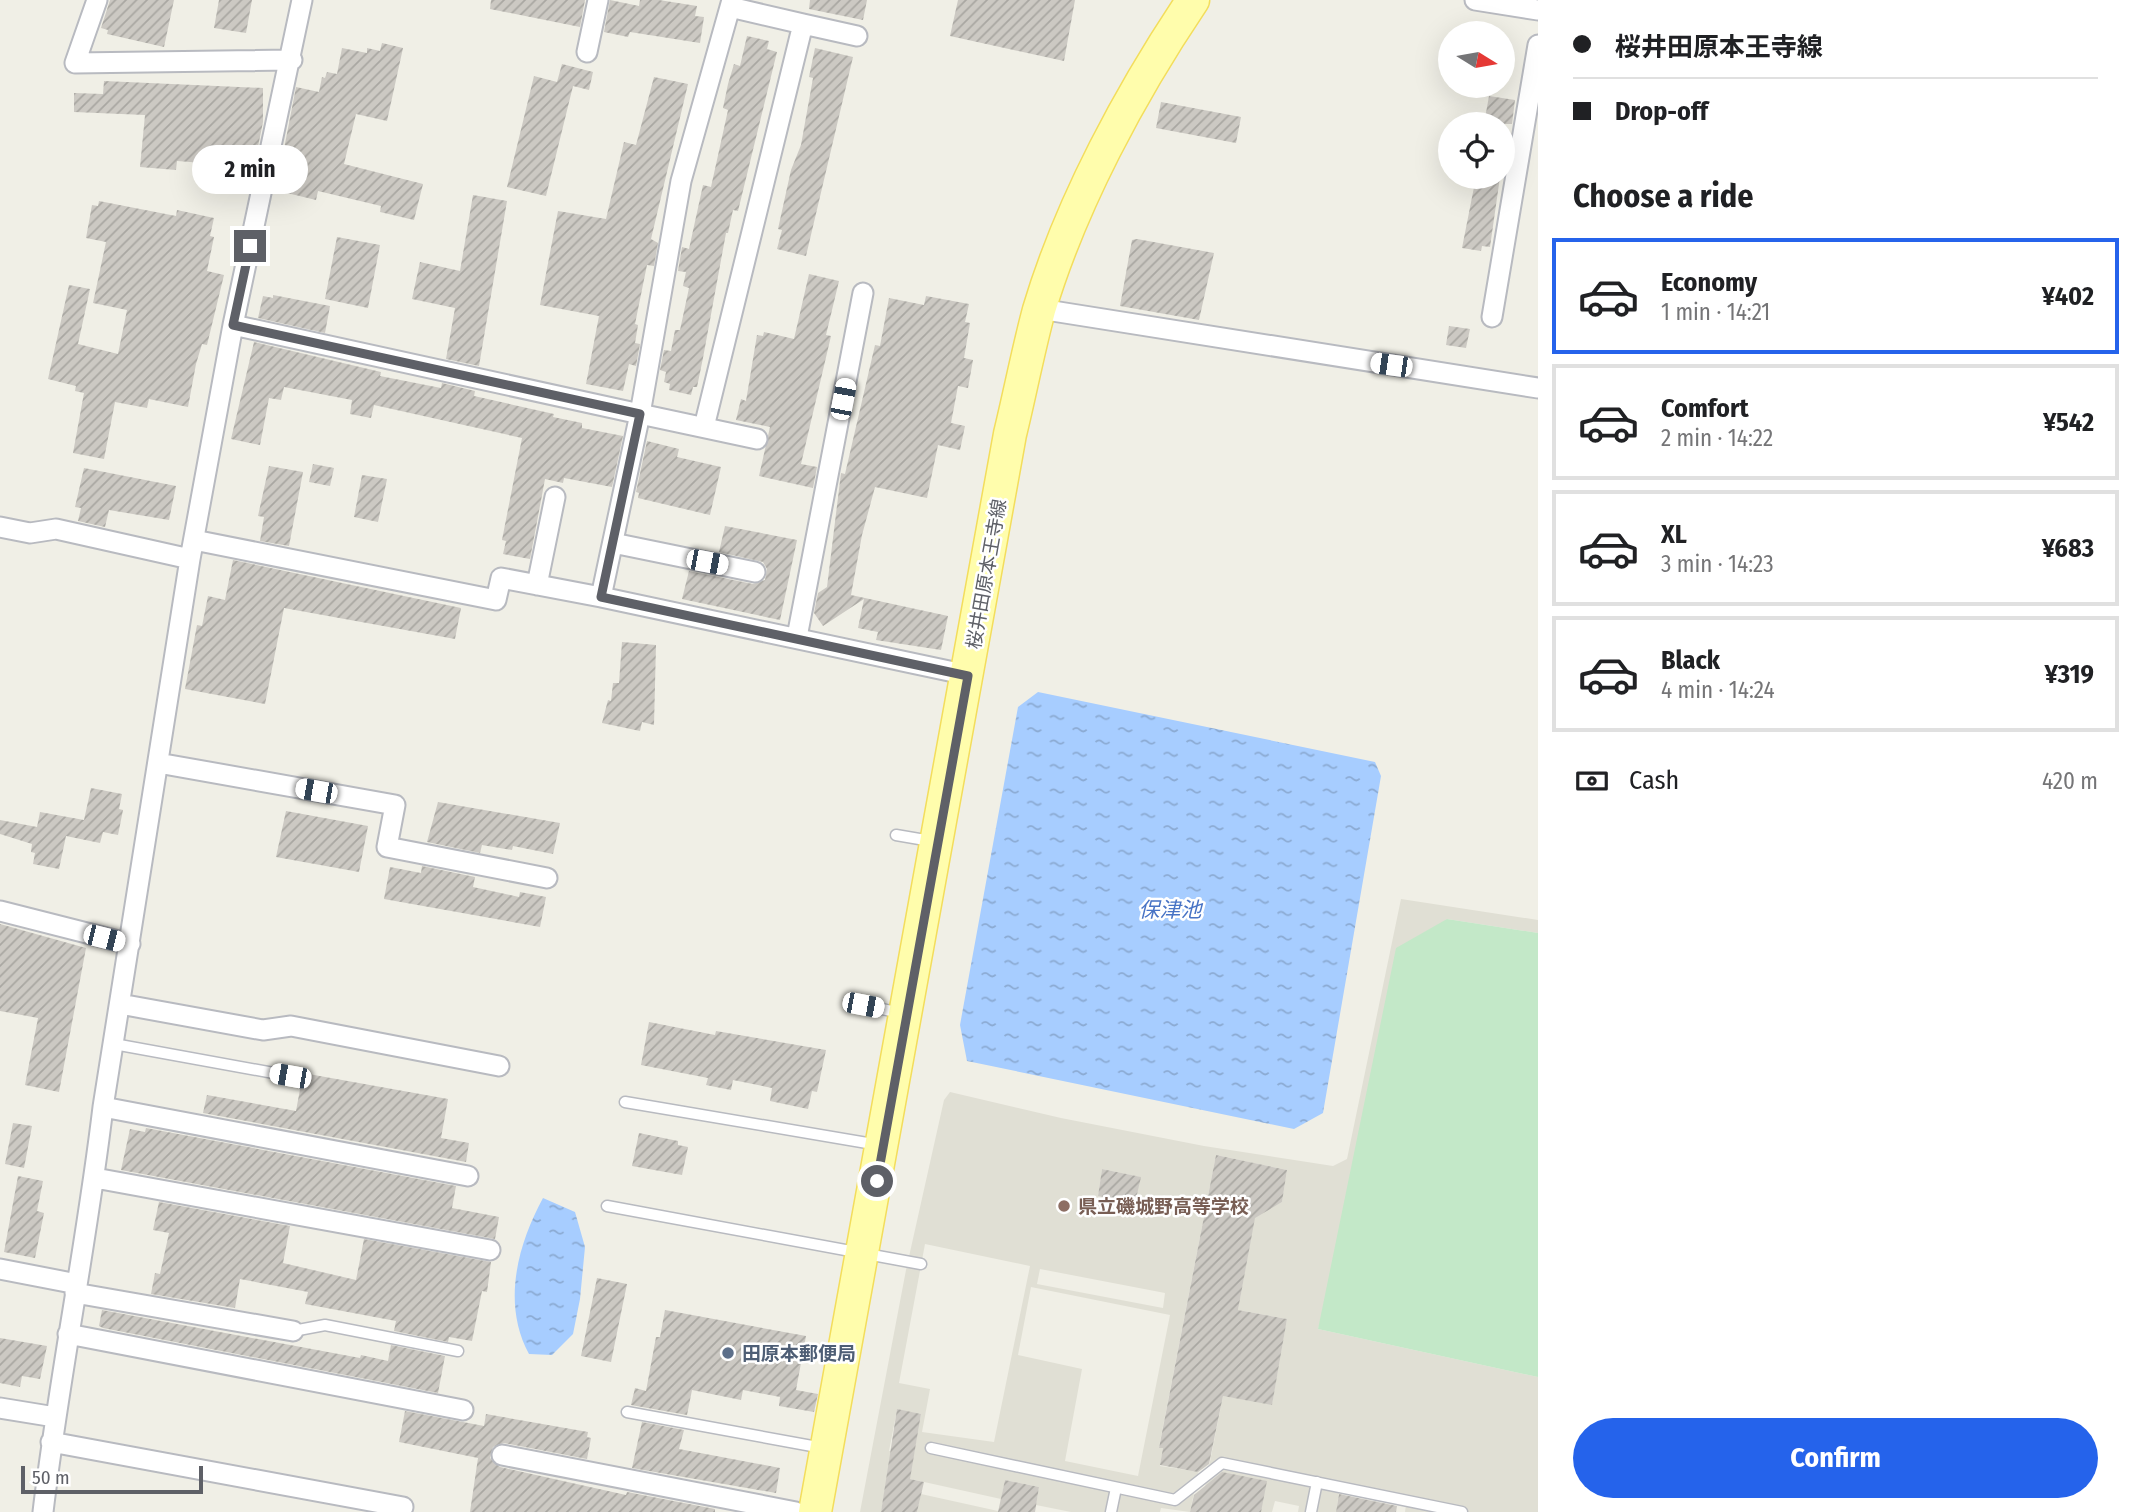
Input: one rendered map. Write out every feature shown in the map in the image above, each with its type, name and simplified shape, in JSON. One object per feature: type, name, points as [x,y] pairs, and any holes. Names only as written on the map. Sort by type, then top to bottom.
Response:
[{"type":"main road","name":"桜井田原本王寺線","points":[[815,1512],[1010,434],[1040,309],[1075,216],[1128,105],[1168,36],[1193,0]]},
{"type":"street","points":[[97,0],[75,63],[292,60]]},
{"type":"street","points":[[43,1512],[51,1442],[95,1178],[103,1107],[192,550],[233,325],[292,60],[302,0]]},
{"type":"street","points":[[587,52],[598,0]]},
{"type":"street","points":[[1168,36],[1173,0]]},
{"type":"street","points":[[1475,0],[1538,10]]},
{"type":"street","points":[[601,597],[640,414],[681,181],[731,3],[857,36]]},
{"type":"street","points":[[704,427],[803,24]]},
{"type":"street","points":[[1492,317],[1538,45]]},
{"type":"street","points":[[797,637],[863,293]]},
{"type":"street","points":[[1040,309],[1538,388]]},
{"type":"street","points":[[233,325],[757,439]]},
{"type":"street","points":[[537,585],[555,498]]},
{"type":"street","points":[[0,527],[30,533],[55,528],[496,600],[501,578],[797,637],[968,676]]},
{"type":"street","points":[[613,543],[754,572]]},
{"type":"street","points":[[158,763],[394,805],[387,847],[547,878]]},
{"type":"street","points":[[0,911],[130,944]]},
{"type":"street","points":[[120,1004],[262,1030],[291,1026],[499,1066]]},
{"type":"street","points":[[103,1107],[468,1176]]},
{"type":"street","points":[[95,1178],[490,1250]]},
{"type":"street","points":[[0,1269],[76,1289],[293,1331]]},
{"type":"street","points":[[68,1334],[463,1410]]},
{"type":"street","points":[[0,1408],[55,1417]]},
{"type":"street","points":[[51,1442],[403,1507]]},
{"type":"street","points":[[502,1455],[796,1512]]},
{"type":"lane","points":[[896,835],[938,843]]},
{"type":"lane","points":[[863,1005],[907,1014]]},
{"type":"lane","points":[[114,1044],[290,1076]]},
{"type":"lane","points":[[625,1102],[883,1146]]},
{"type":"lane","points":[[607,1206],[864,1251],[922,1264]]},
{"type":"lane","points":[[293,1331],[325,1325],[458,1351]]},
{"type":"lane","points":[[627,1412],[827,1449]]},
{"type":"lane","points":[[931,1448],[1175,1500],[1222,1463],[1462,1512]]},
{"type":"lane","points":[[1311,1512],[1317,1482]]},
{"type":"lane","points":[[1111,1512],[1116,1488]]},
{"type":"shaded area","name":"県立磯城野高等学校","points":[[1401,899],[1538,920],[1538,933],[1447,919],[1318,1329],[1538,1377],[1538,1512],[1405,1512],[1406,1505],[1339,1492],[1336,1512],[1298,1512],[1299,1506],[1275,1501],[1272,1512],[1200,1512],[1223,1396],[1272,1404],[1287,1319],[1238,1310],[1255,1215],[1282,1202],[1287,1170],[1216,1155],[1159,1447],[1163,1448],[1160,1466],[1187,1470],[1191,1453],[1202,1454],[1190,1512],[1161,1508],[1160,1512],[1071,1512],[1036,1505],[1039,1487],[1005,1480],[1001,1499],[888,1474],[881,1512],[860,1512],[906,1270],[944,1100],[950,1092],[1061,1118],[1204,1146],[1333,1166],[1347,1159]],"holes":[[[1102,1169],[1140,1177],[1135,1203],[1098,1196]],[[925,1244],[1030,1266],[994,1442],[922,1432],[930,1389],[899,1383]],[[1040,1269],[1165,1293],[1163,1308],[1037,1284]],[[1031,1287],[1170,1315],[1138,1476],[1065,1461],[1082,1369],[1018,1355]],[[897,1410],[921,1414],[914,1454],[889,1451]]]},
{"type":"shaded area","points":[[921,1494],[998,1511],[998,1512],[917,1512]]},
{"type":"green space","points":[[1447,919],[1538,933],[1538,1377],[1318,1329],[1396,948]]},
{"type":"water","name":"保津池","points":[[1038,692],[1375,762],[1381,776],[1323,1113],[1294,1129],[967,1061],[960,1025],[1018,707]]},
{"type":"water","points":[[543,1198],[575,1212],[585,1247],[580,1299],[573,1334],[552,1355],[529,1354],[516,1315],[516,1275],[520,1255]]},
{"type":"building","points":[[110,0],[174,0],[164,47],[107,34],[108,30],[101,28]]},
{"type":"building","points":[[219,0],[252,0],[246,33],[214,28]]},
{"type":"building","points":[[491,0],[585,0],[580,27],[490,9]]},
{"type":"building","points":[[610,0],[639,6],[640,0],[659,0],[697,6],[695,16],[704,17],[700,43],[630,32],[628,37],[604,32]]},
{"type":"building","points":[[810,0],[867,0],[863,20],[809,9]]},
{"type":"building","points":[[958,0],[1075,0],[1064,61],[950,36]]},
{"type":"building","points":[[747,36],[769,41],[767,49],[777,52],[738,211],[733,210],[726,233],[697,387],[693,387],[691,395],[669,390],[670,384],[664,382],[666,372],[660,370],[664,350],[671,351],[675,330],[680,330],[689,288],[683,286],[686,272],[678,271],[682,247],[689,249],[703,185],[711,187],[728,110],[723,108],[728,84],[734,64],[740,66]]},
{"type":"building","points":[[382,43],[403,48],[387,121],[356,114],[344,164],[423,184],[414,220],[380,212],[381,206],[318,191],[316,200],[283,192],[284,187],[277,185],[296,87],[319,92],[322,77],[325,78],[327,72],[337,74],[342,48],[367,53],[367,48],[380,51]]},
{"type":"building","points":[[815,48],[853,57],[806,256],[777,249],[782,230],[778,229],[791,170],[801,145],[813,78],[809,77]]},
{"type":"building","points":[[562,64],[593,72],[589,90],[573,86],[546,196],[507,187],[534,76],[557,82]]},
{"type":"building","points":[[654,77],[688,84],[651,239],[658,243],[654,266],[647,265],[635,324],[638,325],[635,343],[640,344],[636,366],[629,364],[623,391],[586,384],[599,316],[540,305],[558,211],[606,219],[624,142],[636,145]]},
{"type":"building","points":[[104,81],[263,88],[263,122],[251,181],[214,177],[216,164],[177,161],[176,170],[140,167],[145,115],[74,112],[74,93],[103,94]]},
{"type":"building","points":[[1489,98],[1515,100],[1514,112],[1486,112]]},
{"type":"building","points":[[1161,102],[1241,117],[1236,143],[1156,128]]},
{"type":"building","points":[[1474,189],[1498,189],[1490,247],[1482,246],[1481,251],[1462,248]]},
{"type":"building","points":[[473,195],[507,201],[479,366],[446,359],[455,308],[412,299],[420,262],[460,271]]},
{"type":"building","points":[[99,201],[176,216],[177,210],[214,218],[210,236],[214,237],[207,271],[224,275],[207,345],[202,344],[196,364],[188,407],[149,399],[147,408],[115,402],[104,459],[73,453],[84,393],[75,391],[76,386],[48,379],[69,285],[90,289],[78,344],[118,354],[127,310],[93,303],[106,242],[86,238],[92,205],[98,206]]},
{"type":"building","points":[[337,237],[380,245],[368,308],[325,299]]},
{"type":"building","points":[[1132,240],[1214,253],[1199,320],[1120,306]]},
{"type":"building","points":[[809,274],[839,281],[826,335],[831,336],[801,464],[817,467],[813,488],[759,476],[770,427],[736,420],[741,399],[746,401],[757,335],[763,336],[764,332],[794,339]]},
{"type":"building","points":[[273,295],[330,306],[325,333],[258,318],[263,296],[273,298]]},
{"type":"building","points":[[926,296],[969,304],[965,322],[970,323],[964,358],[973,360],[968,388],[958,386],[951,423],[965,426],[960,450],[938,445],[927,498],[875,487],[862,535],[851,595],[948,616],[941,650],[876,640],[878,632],[858,628],[864,599],[823,626],[814,613],[818,593],[827,587],[841,473],[845,474],[875,345],[880,346],[889,298],[924,305]]},
{"type":"building","points":[[1449,326],[1470,329],[1466,348],[1446,345]]},
{"type":"building","points":[[254,342],[381,372],[380,376],[441,388],[442,383],[475,391],[474,396],[554,414],[553,417],[582,423],[582,428],[623,436],[612,487],[564,478],[563,483],[545,479],[530,559],[503,554],[506,541],[502,540],[522,438],[374,405],[371,418],[350,414],[352,400],[284,387],[281,400],[269,398],[260,445],[231,439]]},
{"type":"building","points":[[647,441],[679,449],[677,457],[721,467],[710,515],[638,498],[639,493],[636,492]]},
{"type":"building","points":[[313,464],[334,468],[330,486],[309,482]]},
{"type":"building","points":[[269,466],[303,472],[289,546],[260,541],[264,517],[258,516]]},
{"type":"building","points":[[84,468],[176,486],[169,520],[109,510],[105,527],[78,521],[81,508],[75,507]]},
{"type":"building","points":[[362,475],[387,479],[378,522],[354,517]]},
{"type":"building","points":[[725,526],[797,540],[780,620],[682,599],[689,571],[753,584],[765,580],[767,569],[763,562],[719,552]]},
{"type":"building","points":[[233,560],[461,608],[455,639],[284,608],[265,704],[185,689],[197,625],[202,626],[208,596],[225,600]]},
{"type":"building","points":[[622,642],[656,645],[654,725],[642,722],[640,731],[602,723],[608,700],[611,701],[613,683],[619,683]]},
{"type":"building","points":[[91,788],[122,794],[119,809],[123,810],[118,835],[103,832],[100,843],[66,836],[59,869],[33,864],[35,853],[31,852],[32,844],[0,834],[0,820],[37,827],[40,812],[84,820]]},
{"type":"building","points":[[438,802],[560,823],[553,854],[513,846],[512,850],[482,845],[480,853],[427,842]]},
{"type":"building","points":[[286,811],[368,826],[359,872],[276,857]]},
{"type":"building","points":[[422,866],[475,877],[473,887],[519,897],[520,892],[546,897],[540,927],[384,899],[390,867],[421,873]]},
{"type":"building","points":[[0,924],[86,948],[59,1092],[25,1085],[38,1018],[0,1011]]},
{"type":"building","points":[[649,1022],[715,1035],[716,1031],[826,1050],[817,1092],[812,1091],[808,1109],[770,1101],[772,1088],[733,1080],[731,1090],[706,1085],[708,1078],[641,1065]]},
{"type":"building","points":[[303,1073],[448,1099],[441,1138],[469,1143],[466,1162],[203,1113],[207,1095],[296,1111]]},
{"type":"building","points":[[13,1123],[32,1126],[24,1168],[5,1164]]},
{"type":"building","points":[[146,1128],[456,1186],[452,1208],[499,1217],[495,1239],[121,1170],[130,1129],[145,1132]]},
{"type":"building","points":[[639,1133],[678,1141],[678,1145],[688,1147],[682,1175],[632,1166]]},
{"type":"building","points":[[1216,1155],[1287,1170],[1282,1202],[1255,1218],[1238,1310],[1287,1319],[1272,1405],[1223,1396],[1209,1464],[1198,1472],[1160,1465],[1163,1448],[1159,1448]]},
{"type":"building","points":[[1102,1169],[1141,1177],[1135,1203],[1098,1196]]},
{"type":"building","points":[[18,1176],[43,1181],[37,1211],[44,1213],[35,1258],[4,1252]]},
{"type":"building","points":[[159,1202],[290,1226],[283,1263],[356,1280],[364,1239],[491,1262],[487,1292],[482,1291],[472,1341],[449,1337],[448,1342],[394,1331],[396,1321],[305,1304],[308,1292],[240,1279],[235,1308],[151,1294],[155,1273],[160,1274],[169,1233],[153,1230]]},
{"type":"building","points":[[597,1278],[627,1284],[611,1362],[581,1356]]},
{"type":"building","points":[[102,1310],[360,1358],[361,1355],[388,1361],[391,1345],[445,1356],[438,1393],[103,1328],[99,1326]]},
{"type":"building","points":[[665,1310],[806,1336],[796,1390],[818,1394],[814,1412],[779,1406],[780,1397],[743,1390],[741,1400],[692,1390],[687,1415],[631,1405],[635,1388],[646,1391],[656,1337],[660,1337]]},
{"type":"building","points":[[0,1338],[47,1346],[40,1379],[22,1376],[20,1387],[0,1383]]},
{"type":"building","points":[[897,1409],[921,1414],[910,1479],[924,1482],[917,1512],[881,1512]]},
{"type":"building","points":[[405,1411],[484,1426],[486,1414],[588,1432],[587,1437],[591,1438],[587,1459],[504,1443],[493,1447],[490,1458],[500,1467],[626,1495],[627,1492],[715,1509],[715,1512],[470,1512],[478,1458],[399,1442]]},
{"type":"building","points":[[642,1422],[684,1430],[679,1449],[780,1468],[776,1493],[632,1468]]},
{"type":"building","points":[[1222,1472],[1267,1481],[1261,1512],[1190,1512],[1194,1495]]},
{"type":"building","points":[[1005,1480],[1039,1487],[1035,1512],[998,1512]]},
{"type":"building","points":[[1339,1494],[1397,1506],[1396,1512],[1336,1512]]},
{"type":"place","name":"県立磯城野高等学校","points":[[1064,1206]]},
{"type":"place","name":"田原本郵便局","points":[[728,1353]]},
{"type":"route","points":[[250,246],[233,325],[640,414],[601,597],[634,606],[797,637],[968,676],[877,1181]]}]
